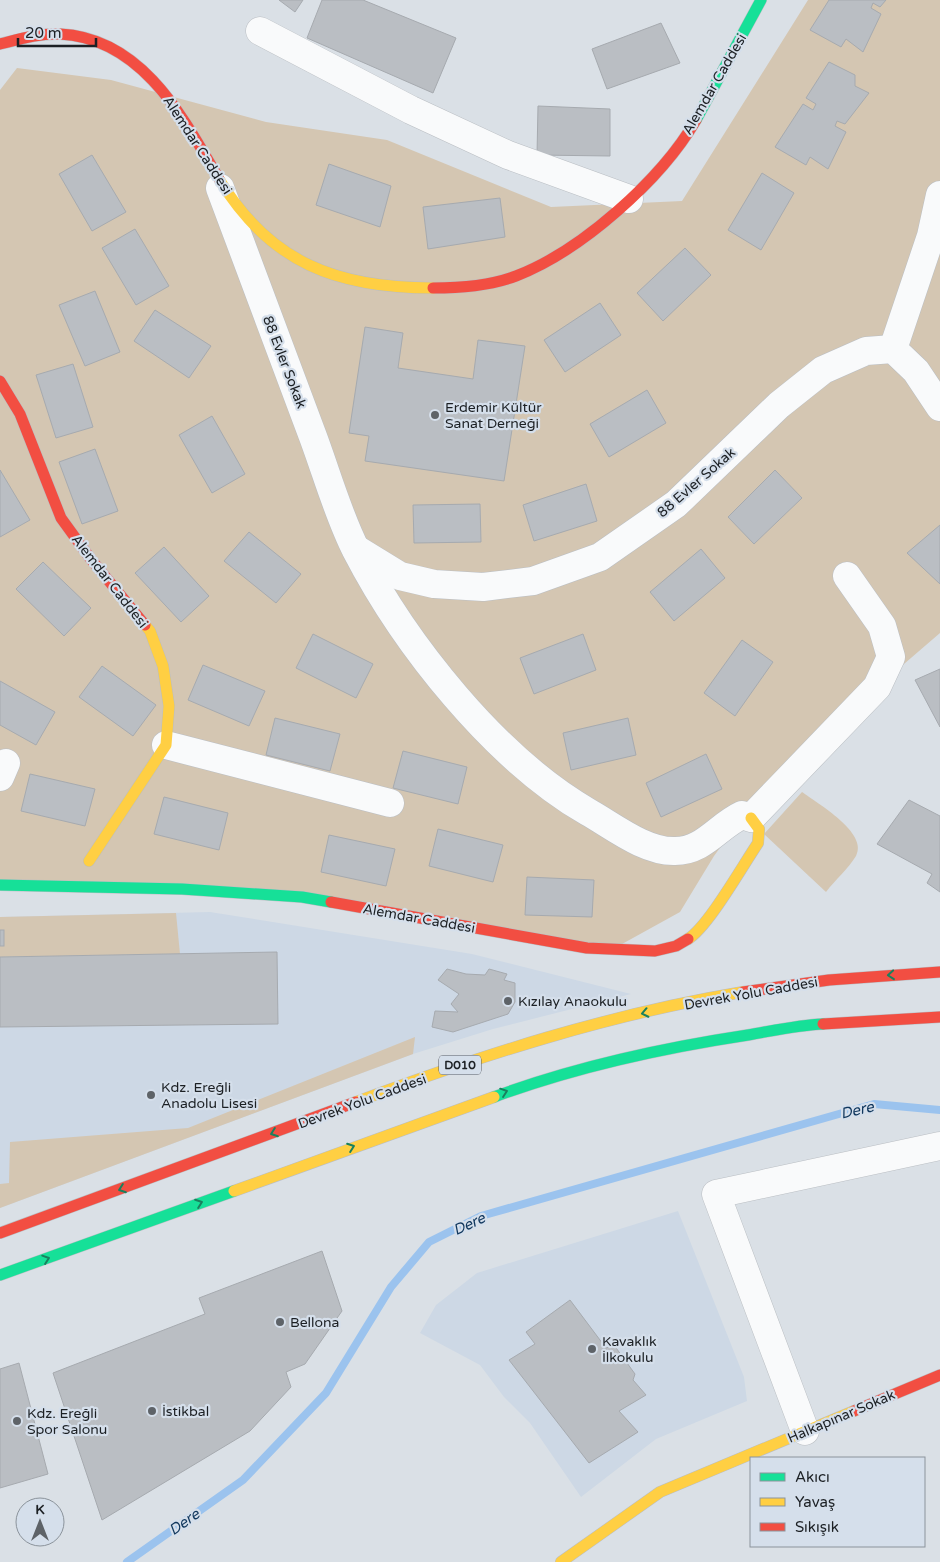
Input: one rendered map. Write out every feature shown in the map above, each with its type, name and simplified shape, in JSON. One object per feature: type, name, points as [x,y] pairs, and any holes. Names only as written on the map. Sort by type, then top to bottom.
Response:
[{"type":"main road","name":"Alemdar Caddesi","points":[[0,44],[33,36],[68,35],[104,45],[136,65],[162,89],[186,122],[215,175],[257,230],[291,257],[339,277],[387,286],[438,290],[494,283],[542,264],[596,229],[629,199],[690,130],[761,0]]},
{"type":"main road","name":"Alemdar Caddesi","points":[[0,382],[20,414],[61,518],[90,558],[121,593],[150,631],[163,666],[169,706],[166,745],[89,861]]},
{"type":"main road","name":"Alemdar Caddesi","points":[[0,885],[182,890],[302,897],[587,948],[655,951],[676,946],[694,935],[706,920],[758,842],[759,829],[751,818]]},
{"type":"main road","points":[[830,968],[865,977]]},
{"type":"main road","name":"Devrek Yolu Caddesi","points":[[0,1233],[394,1088],[502,1051],[612,1020],[798,983],[940,972]]},
{"type":"main road","points":[[668,1008],[690,992]]},
{"type":"main road","points":[[0,1275],[412,1124],[542,1080],[618,1060],[716,1040],[818,1024],[940,1016]]},
{"type":"main road","name":"Halkapınar Sokak","points":[[561,1562],[660,1492],[940,1374]]},
{"type":"street","points":[[260,30],[411,110],[508,155],[629,199]]},
{"type":"street","name":"88 Evler Sokak","points":[[215,175],[355,549],[394,614],[438,677],[509,752],[570,801],[653,847],[673,852],[692,850],[730,820],[742,815],[751,818]]},
{"type":"street","points":[[940,195],[931,236],[893,349],[916,371],[940,408]]},
{"type":"street","name":"88 Evler Sokak","points":[[355,549],[400,576],[434,584],[483,587],[533,581],[600,557],[676,504],[779,406],[823,370],[866,351],[893,349]]},
{"type":"street","points":[[751,818],[877,687],[891,657],[882,626],[846,576]]},
{"type":"street","points":[[166,745],[390,803]]},
{"type":"street","points":[[805,1431],[716,1194],[940,1146]]},
{"type":"shaded area","points":[[808,0],[940,0],[940,633],[768,781],[714,856],[680,912],[613,949],[302,897],[0,885],[0,90],[17,68],[111,80],[266,122],[387,140],[551,207],[682,201]]},
{"type":"shaded area","points":[[802,792],[840,820],[855,838],[858,847],[853,861],[826,892],[764,834]]},
{"type":"shaded area","name":"Kdz. Ereğli Anadolu Lisesi","points":[[210,912],[472,954],[631,994],[493,1029],[413,1054],[0,1208],[0,917]]},
{"type":"shaded area","points":[[176,913],[180,954],[0,957],[0,917]]},
{"type":"shaded area","points":[[415,1037],[413,1054],[0,1208],[0,1184],[9,1183],[10,1142],[188,1128]]},
{"type":"shaded area","name":"Kavaklık İlkokulu","points":[[678,1211],[744,1377],[747,1401],[656,1439],[581,1497],[530,1423],[504,1397],[480,1365],[420,1333],[436,1305],[477,1273]]},
{"type":"building","points":[[279,0],[303,0],[295,12]]},
{"type":"building","points":[[322,0],[363,0],[456,38],[433,93],[307,38]]},
{"type":"building","points":[[829,0],[886,0],[880,7],[873,3],[871,8],[881,14],[863,52],[846,39],[841,47],[810,30]]},
{"type":"building","points":[[661,23],[680,63],[607,89],[592,49]]},
{"type":"building","points":[[829,62],[855,75],[855,86],[869,93],[845,124],[837,121],[835,126],[846,132],[828,169],[810,157],[806,165],[775,147],[803,104],[813,110],[816,104],[806,98]]},
{"type":"building","points":[[538,106],[610,109],[610,156],[537,155]]},
{"type":"building","points":[[92,155],[126,212],[92,231],[59,174]]},
{"type":"building","points":[[329,164],[391,186],[380,227],[316,205]]},
{"type":"building","points":[[762,173],[794,193],[761,250],[728,230]]},
{"type":"building","points":[[500,198],[505,237],[428,249],[423,207]]},
{"type":"building","points":[[135,229],[169,286],[136,305],[102,248]]},
{"type":"building","points":[[685,248],[711,275],[663,321],[637,293]]},
{"type":"building","points":[[95,291],[120,352],[85,366],[59,305]]},
{"type":"building","points":[[600,303],[621,335],[565,372],[544,340]]},
{"type":"building","points":[[155,310],[211,346],[189,378],[134,341]]},
{"type":"building","points":[[365,327],[403,333],[398,368],[473,379],[478,340],[525,346],[504,481],[365,461],[369,436],[349,433]]},
{"type":"building","points":[[73,364],[93,427],[56,438],[36,375]]},
{"type":"building","points":[[647,390],[666,423],[609,457],[590,424]]},
{"type":"building","points":[[212,416],[245,474],[212,493],[179,435]]},
{"type":"building","points":[[95,449],[118,511],[82,524],[59,462]]},
{"type":"building","points":[[0,470],[30,520],[0,537]]},
{"type":"building","points":[[775,470],[802,498],[754,544],[728,517]]},
{"type":"building","points":[[586,484],[597,521],[534,541],[523,505]]},
{"type":"building","points":[[480,504],[481,542],[414,543],[413,505]]},
{"type":"building","points":[[940,525],[940,584],[907,553]]},
{"type":"building","points":[[249,532],[301,574],[276,603],[224,561]]},
{"type":"building","points":[[164,547],[209,596],[181,622],[135,573]]},
{"type":"building","points":[[701,549],[725,578],[674,621],[650,592]]},
{"type":"building","points":[[43,562],[91,608],[64,636],[16,589]]},
{"type":"building","points":[[313,634],[373,664],[356,698],[296,668]]},
{"type":"building","points":[[583,634],[596,670],[534,694],[520,658]]},
{"type":"building","points":[[742,640],[773,662],[735,716],[704,693]]},
{"type":"building","points":[[203,665],[265,691],[249,726],[188,700]]},
{"type":"building","points":[[102,666],[156,705],[133,736],[79,697]]},
{"type":"building","points":[[940,669],[940,727],[915,680]]},
{"type":"building","points":[[0,681],[55,712],[36,745],[0,725]]},
{"type":"building","points":[[275,718],[340,734],[330,771],[266,755]]},
{"type":"building","points":[[628,718],[636,755],[571,770],[563,733]]},
{"type":"building","points":[[403,751],[467,767],[458,804],[393,788]]},
{"type":"building","points":[[706,754],[722,789],[661,817],[646,783]]},
{"type":"building","points":[[30,774],[95,789],[85,826],[21,811]]},
{"type":"building","points":[[164,797],[228,813],[219,850],[154,834]]},
{"type":"building","points":[[909,800],[940,816],[940,892],[927,883],[932,874],[877,844]]},
{"type":"building","points":[[438,829],[503,845],[493,882],[429,866]]},
{"type":"building","points":[[329,835],[395,849],[386,886],[321,872]]},
{"type":"building","points":[[527,877],[594,880],[592,917],[525,915]]},
{"type":"building","points":[[0,930],[4,930],[4,946],[0,946]]},
{"type":"building","points":[[277,952],[278,1024],[0,1027],[0,957]]},
{"type":"building","points":[[447,969],[466,974],[485,975],[489,969],[507,974],[504,980],[515,983],[515,1002],[508,1014],[453,1032],[432,1027],[435,1011],[458,1012],[451,1004],[459,994],[438,980]]},
{"type":"building","points":[[322,1251],[342,1311],[305,1364],[286,1372],[291,1387],[250,1431],[102,1520],[53,1373],[205,1314],[199,1298]]},
{"type":"building","points":[[570,1300],[606,1348],[614,1345],[635,1374],[633,1380],[646,1395],[619,1411],[638,1432],[589,1463],[509,1360],[535,1344],[526,1332]]},
{"type":"building","name":"Kdz. Ereğli Spor Salonu","points":[[19,1363],[48,1474],[0,1488],[0,1369]]},
{"type":"waterway","name":"Dere","points":[[127,1562],[243,1480],[326,1393],[391,1287],[429,1242],[481,1216],[874,1104],[940,1110]]},
{"type":"traffic: fast","points":[[696,120],[761,0]]},
{"type":"traffic: fast","points":[[0,885],[182,889],[302,897],[331,902]]},
{"type":"traffic: fast","points":[[494,1097],[556,1076],[651,1052],[785,1028],[823,1024]]},
{"type":"traffic: fast","points":[[0,1275],[234,1191]]},
{"type":"traffic: slow","points":[[219,179],[239,208],[260,231],[284,250],[309,265],[337,276],[366,283],[398,287],[433,288]]},
{"type":"traffic: slow","points":[[89,861],[166,745],[169,706],[163,666],[150,631],[145,625]]},
{"type":"traffic: slow","points":[[688,939],[715,909],[758,843],[759,829],[751,818]]},
{"type":"traffic: slow","points":[[356,1102],[499,1052],[595,1024],[693,1001],[743,992]]},
{"type":"traffic: slow","points":[[234,1191],[494,1097]]},
{"type":"traffic: slow","points":[[561,1562],[660,1492],[854,1411]]},
{"type":"traffic: jam","points":[[0,44],[38,35],[60,34],[89,39],[114,50],[137,65],[157,85],[190,131],[219,179]]},
{"type":"traffic: jam","points":[[433,288],[454,288],[496,282],[541,265],[567,250],[617,211],[641,189],[681,143],[696,120]]},
{"type":"traffic: jam","points":[[0,381],[20,414],[61,518],[90,558],[145,625]]},
{"type":"traffic: jam","points":[[331,902],[587,948],[655,951],[676,946],[688,939]]},
{"type":"traffic: jam","points":[[743,992],[829,980],[940,972]]},
{"type":"traffic: jam","points":[[823,1024],[940,1017]]},
{"type":"traffic: jam","points":[[0,1233],[356,1102]]},
{"type":"traffic: jam","points":[[854,1411],[940,1375]]},
{"type":"place","name":"Erdemir Kültür Sanat Derneği","points":[[435,415]]},
{"type":"place","name":"Kızılay Anaokulu","points":[[508,1001]]},
{"type":"place","name":"Kdz. Ereğli Anadolu Lisesi","points":[[151,1095]]},
{"type":"place","name":"Bellona","points":[[280,1322]]},
{"type":"place","name":"Kavaklık İlkokulu","points":[[592,1349]]},
{"type":"place","name":"İstikbal","points":[[152,1411]]},
{"type":"place","name":"Kdz. Ereğli Spor Salonu","points":[[17,1421]]}]
